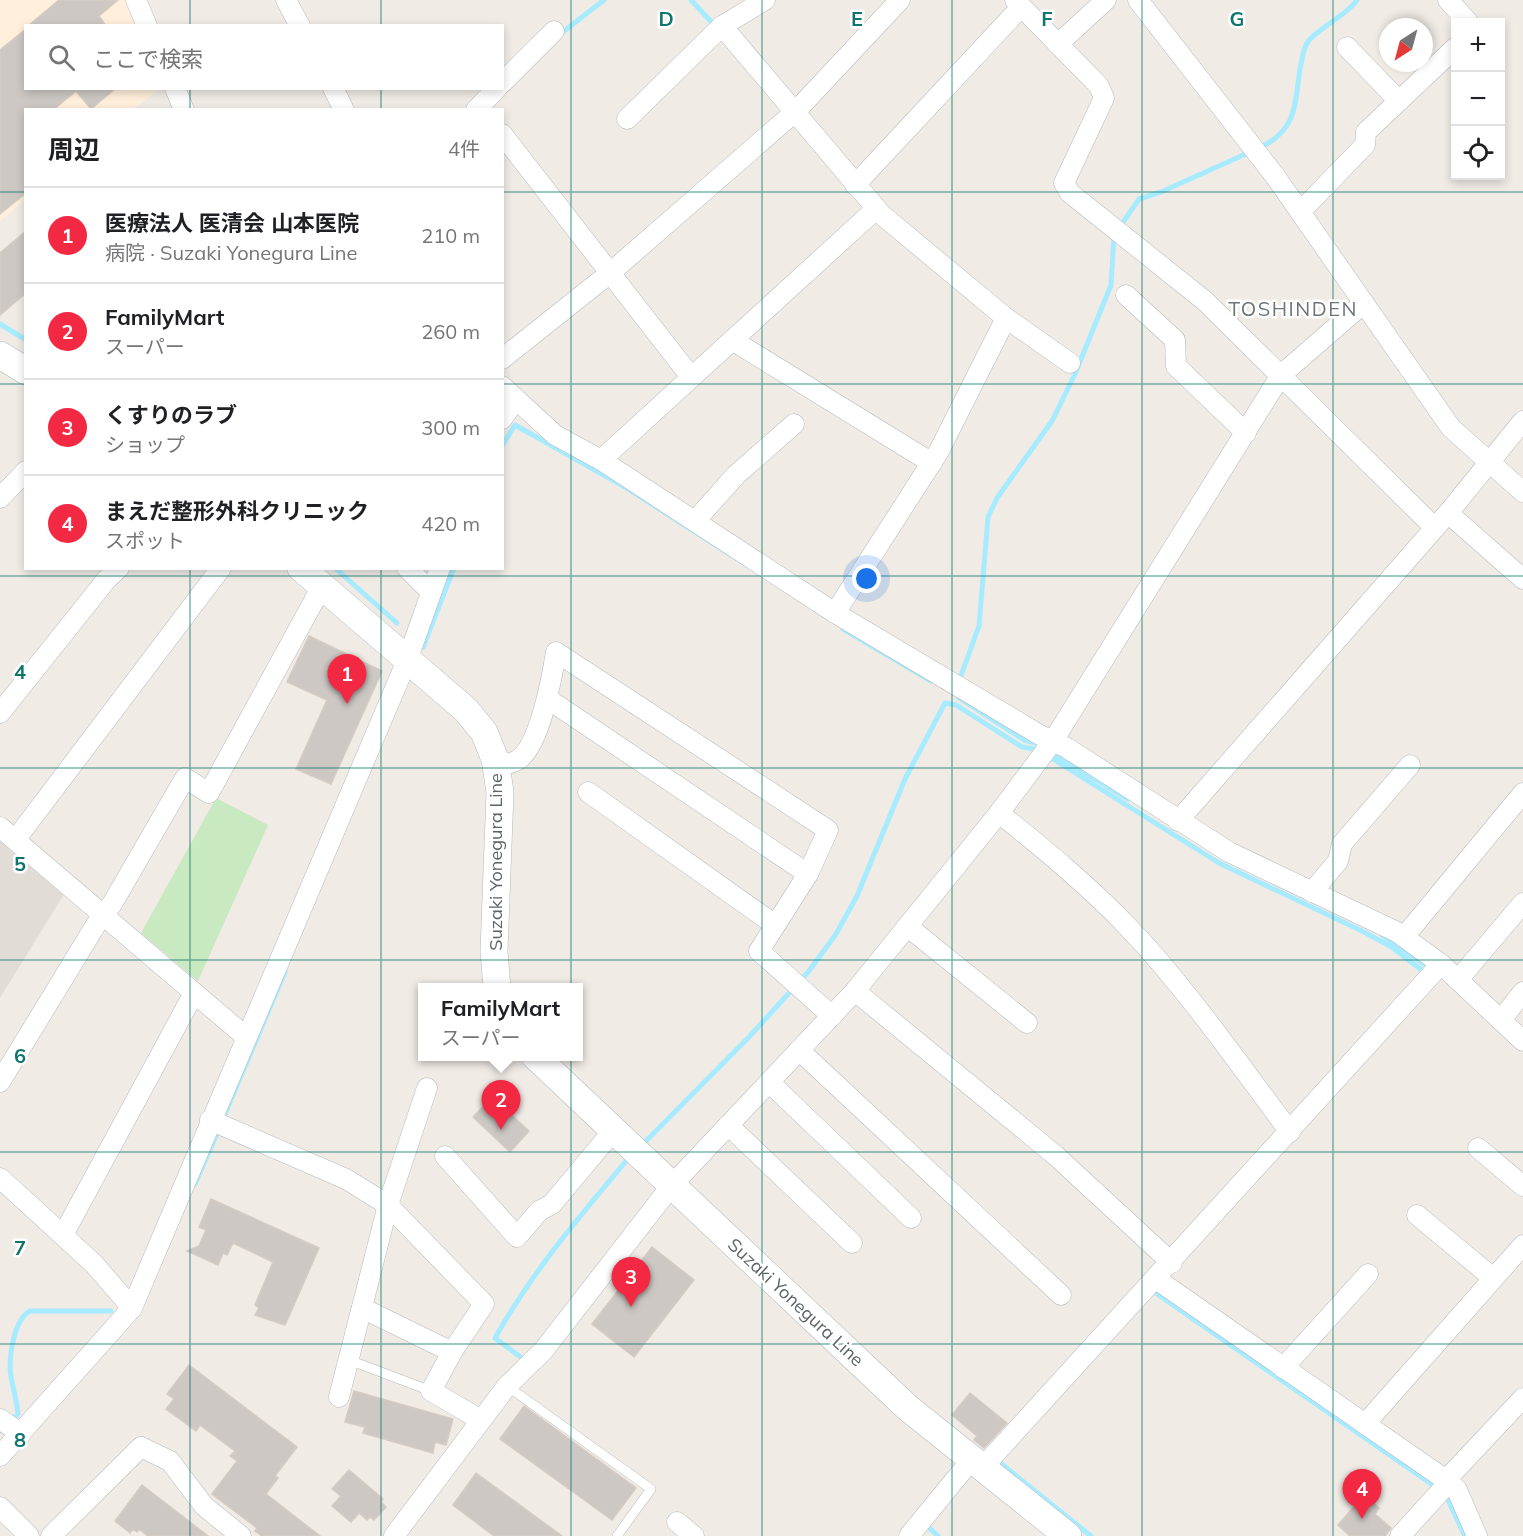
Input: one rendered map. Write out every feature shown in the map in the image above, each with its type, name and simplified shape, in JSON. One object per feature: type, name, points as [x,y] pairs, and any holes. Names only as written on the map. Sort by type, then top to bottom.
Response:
[{"type":"main road","points":[[0,355],[24,370]]},
{"type":"main road","name":"Suzaki Yonegura Line","points":[[303,570],[322,586],[412,648],[484,732],[496,767],[500,792],[494,951],[497,983]]},
{"type":"main road","name":"Suzaki Yonegura Line","points":[[541,1061],[908,1408],[1068,1536]]},
{"type":"street","points":[[136,0],[146,24]]},
{"type":"street","points":[[286,0],[299,24]]},
{"type":"street","points":[[627,119],[720,29],[765,0]]},
{"type":"street","points":[[504,357],[610,273],[792,114],[900,0]]},
{"type":"street","points":[[1058,44],[1106,0]]},
{"type":"street","points":[[1138,0],[1256,150],[1451,428],[1523,492]]},
{"type":"street","points":[[1448,0],[1464,18]]},
{"type":"street","points":[[855,185],[1018,3],[1099,86],[1104,98],[1064,183],[1070,193],[1205,302],[1435,528]]},
{"type":"street","points":[[720,29],[855,185],[873,212],[1004,322],[1071,363]]},
{"type":"street","points":[[504,81],[554,31]]},
{"type":"street","points":[[1347,47],[1399,101]]},
{"type":"street","points":[[1300,212],[1365,145],[1366,132],[1451,51]]},
{"type":"street","points":[[176,90],[183,108]]},
{"type":"street","points":[[334,90],[343,108]]},
{"type":"street","points":[[480,108],[495,90]]},
{"type":"street","points":[[504,137],[691,377]]},
{"type":"street","points":[[601,460],[873,212]]},
{"type":"street","points":[[1126,295],[1175,340],[1176,366],[1246,433]]},
{"type":"street","points":[[394,1536],[507,1386],[543,1351],[672,1185],[855,991],[999,813],[1048,747],[1281,375],[1364,303]]},
{"type":"street","points":[[835,613],[932,463],[1004,322]]},
{"type":"street","points":[[732,340],[932,463]]},
{"type":"street","points":[[504,411],[509,392],[555,435],[601,460],[835,613],[956,686],[1048,747],[1229,852],[1404,937],[1435,971],[1458,980],[1523,1041]]},
{"type":"street","points":[[1178,821],[1448,513],[1523,421]]},
{"type":"street","points":[[695,521],[736,476],[794,423]]},
{"type":"street","points":[[0,498],[24,473]]},
{"type":"street","points":[[1448,513],[1523,579]]},
{"type":"street","points":[[0,713],[107,579],[117,570]]},
{"type":"street","points":[[16,839],[219,570]]},
{"type":"street","points":[[409,570],[431,592]]},
{"type":"street","points":[[0,1456],[10,1426],[132,1308],[217,1123],[246,1037],[412,648],[439,570]]},
{"type":"street","points":[[0,1082],[104,915],[185,778],[209,793],[322,586]]},
{"type":"street","points":[[496,767],[519,759],[531,744],[548,699],[556,652],[828,830],[808,874],[759,951],[832,1016]]},
{"type":"street","points":[[548,699],[808,874]]},
{"type":"street","points":[[1312,892],[1338,861],[1342,844],[1410,765]]},
{"type":"street","points":[[588,792],[775,925]]},
{"type":"street","points":[[1404,937],[1523,793]]},
{"type":"street","points":[[999,813],[1064,866],[1129,928],[1190,1001],[1290,1132]]},
{"type":"street","points":[[0,826],[246,1037]]},
{"type":"street","points":[[1458,980],[1523,903]]},
{"type":"street","points":[[907,926],[1028,1023]]},
{"type":"street","points":[[909,1536],[1172,1263],[1435,971]]},
{"type":"street","points":[[855,991],[1055,1155],[1172,1263]]},
{"type":"street","points":[[1501,1020],[1523,992]]},
{"type":"street","points":[[63,1235],[194,993]]},
{"type":"street","points":[[799,1050],[1061,1295]]},
{"type":"street","points":[[769,1082],[911,1218]]},
{"type":"street","points":[[339,1397],[388,1205],[427,1088]]},
{"type":"street","points":[[217,1123],[346,1179],[388,1205],[484,1304],[452,1352],[431,1391],[481,1420]]},
{"type":"street","points":[[728,1125],[852,1243]]},
{"type":"street","points":[[445,1156],[518,1237],[539,1212],[552,1204],[613,1131]]},
{"type":"street","points":[[1478,1148],[1523,1186]]},
{"type":"street","points":[[0,1178],[94,1264],[132,1308]]},
{"type":"street","points":[[1417,1215],[1493,1278]]},
{"type":"street","points":[[1365,1424],[1523,1245]]},
{"type":"street","points":[[1283,1368],[1368,1274]]},
{"type":"street","points":[[1156,1279],[1365,1424],[1444,1486],[1457,1490],[1477,1536]]},
{"type":"street","points":[[362,1308],[452,1352]]},
{"type":"street","points":[[1400,1536],[1523,1398]]},
{"type":"street","points":[[51,1536],[141,1447],[170,1461],[204,1506],[241,1536]]},
{"type":"street","points":[[0,1507],[29,1536]]},
{"type":"street","points":[[677,1522],[694,1536]]},
{"type":"lane","points":[[349,1360],[431,1391]]},
{"type":"lane","points":[[507,1386],[651,1489],[617,1536]]},
{"type":"shaded area","points":[[0,0],[127,0],[138,24],[24,24],[24,90],[158,90],[135,108],[24,108],[24,201],[0,221]]},
{"type":"shaded area","points":[[0,839],[64,894],[0,998]]},
{"type":"green space","points":[[216,798],[268,825],[198,981],[141,933]]},
{"type":"building","points":[[59,0],[118,0],[99,16],[105,24],[30,24]]},
{"type":"building","points":[[24,31],[24,90],[114,90],[92,108],[76,91],[55,108],[24,108],[24,195],[0,214],[0,50]]},
{"type":"building","points":[[24,233],[24,295],[0,315],[0,253]]},
{"type":"building","points":[[309,636],[382,671],[331,784],[296,769],[327,700],[287,682]]},
{"type":"building","points":[[492,1097],[529,1131],[510,1152],[473,1117]]},
{"type":"building","points":[[211,1199],[319,1248],[285,1325],[255,1315],[259,1308],[255,1305],[273,1262],[233,1243],[227,1255],[223,1253],[218,1265],[187,1251],[199,1246],[206,1230],[199,1227]]},
{"type":"building","points":[[652,1247],[694,1280],[634,1357],[592,1324]]},
{"type":"building","points":[[189,1365],[297,1447],[275,1476],[278,1478],[266,1494],[320,1536],[262,1536],[255,1531],[257,1528],[212,1494],[237,1461],[230,1456],[235,1451],[200,1425],[196,1431],[166,1409],[174,1399],[167,1394]]},
{"type":"building","points":[[354,1391],[453,1419],[446,1445],[435,1442],[433,1453],[363,1433],[365,1427],[345,1422]]},
{"type":"building","points":[[970,1393],[1007,1423],[984,1448],[974,1440],[977,1436],[952,1415]]},
{"type":"building","points":[[524,1406],[636,1488],[612,1520],[500,1439]]},
{"type":"building","points":[[349,1470],[383,1499],[381,1502],[386,1507],[374,1520],[370,1517],[367,1520],[359,1513],[351,1522],[332,1506],[341,1496],[332,1489]]},
{"type":"building","points":[[476,1473],[562,1536],[494,1536],[453,1505]]},
{"type":"building","points":[[142,1485],[208,1536],[148,1536],[139,1529],[137,1532],[133,1529],[130,1533],[115,1521]]},
{"type":"building","points":[[1364,1495],[1379,1508],[1375,1514],[1391,1528],[1385,1536],[1350,1536],[1338,1525]]},
{"type":"waterway","points":[[559,35],[604,0]]},
{"type":"waterway","points":[[691,0],[716,27]]},
{"type":"waterway","points":[[1259,148],[1275,139],[1292,116],[1301,60],[1309,40],[1346,12],[1357,0]]},
{"type":"waterway","points":[[1119,228],[1139,199],[1161,192],[1250,152]]},
{"type":"waterway","points":[[959,681],[979,626],[988,517],[997,498],[1052,421],[1075,374],[1111,285],[1114,235]]},
{"type":"waterway","points":[[0,324],[24,339]]},
{"type":"waterway","points":[[504,443],[515,425],[625,487],[748,566]]},
{"type":"waterway","points":[[337,570],[397,623]]},
{"type":"waterway","points":[[423,647],[453,570]]},
{"type":"waterway","points":[[843,629],[931,681]]},
{"type":"waterway","points":[[959,698],[1024,740],[1036,743]]},
{"type":"waterway","points":[[646,1141],[749,1037],[809,971],[836,934],[857,896],[905,779],[945,703],[956,705],[1022,747],[1035,749],[1053,759],[1219,863],[1390,946],[1427,974]]},
{"type":"waterway","points":[[1049,751],[1128,799]]},
{"type":"waterway","points":[[1382,935],[1431,969]]},
{"type":"waterway","points":[[222,1121],[285,972]]},
{"type":"waterway","points":[[195,1184],[219,1129]]},
{"type":"waterway","points":[[522,1358],[495,1338],[540,1268],[627,1160]]},
{"type":"waterway","points":[[1157,1294],[1430,1483],[1447,1498],[1465,1536]]},
{"type":"waterway","points":[[0,1431],[18,1414],[10,1359],[16,1330],[24,1315],[30,1311],[111,1311]]},
{"type":"waterway","points":[[999,1462],[1091,1536]]},
{"type":"waterway","points":[[926,1525],[938,1536]]},
{"type":"place","name":"医療法人 医清会 山本医院","points":[[347,704]]},
{"type":"place","name":"FamilyMart","points":[[501,1130]]},
{"type":"place","name":"くすりのラブ","points":[[631,1307]]},
{"type":"place","name":"まえだ整形外科クリニック","points":[[1362,1519]]},
{"type":"district","name":"TOSHINDEN","points":[[1293,308]]}]
